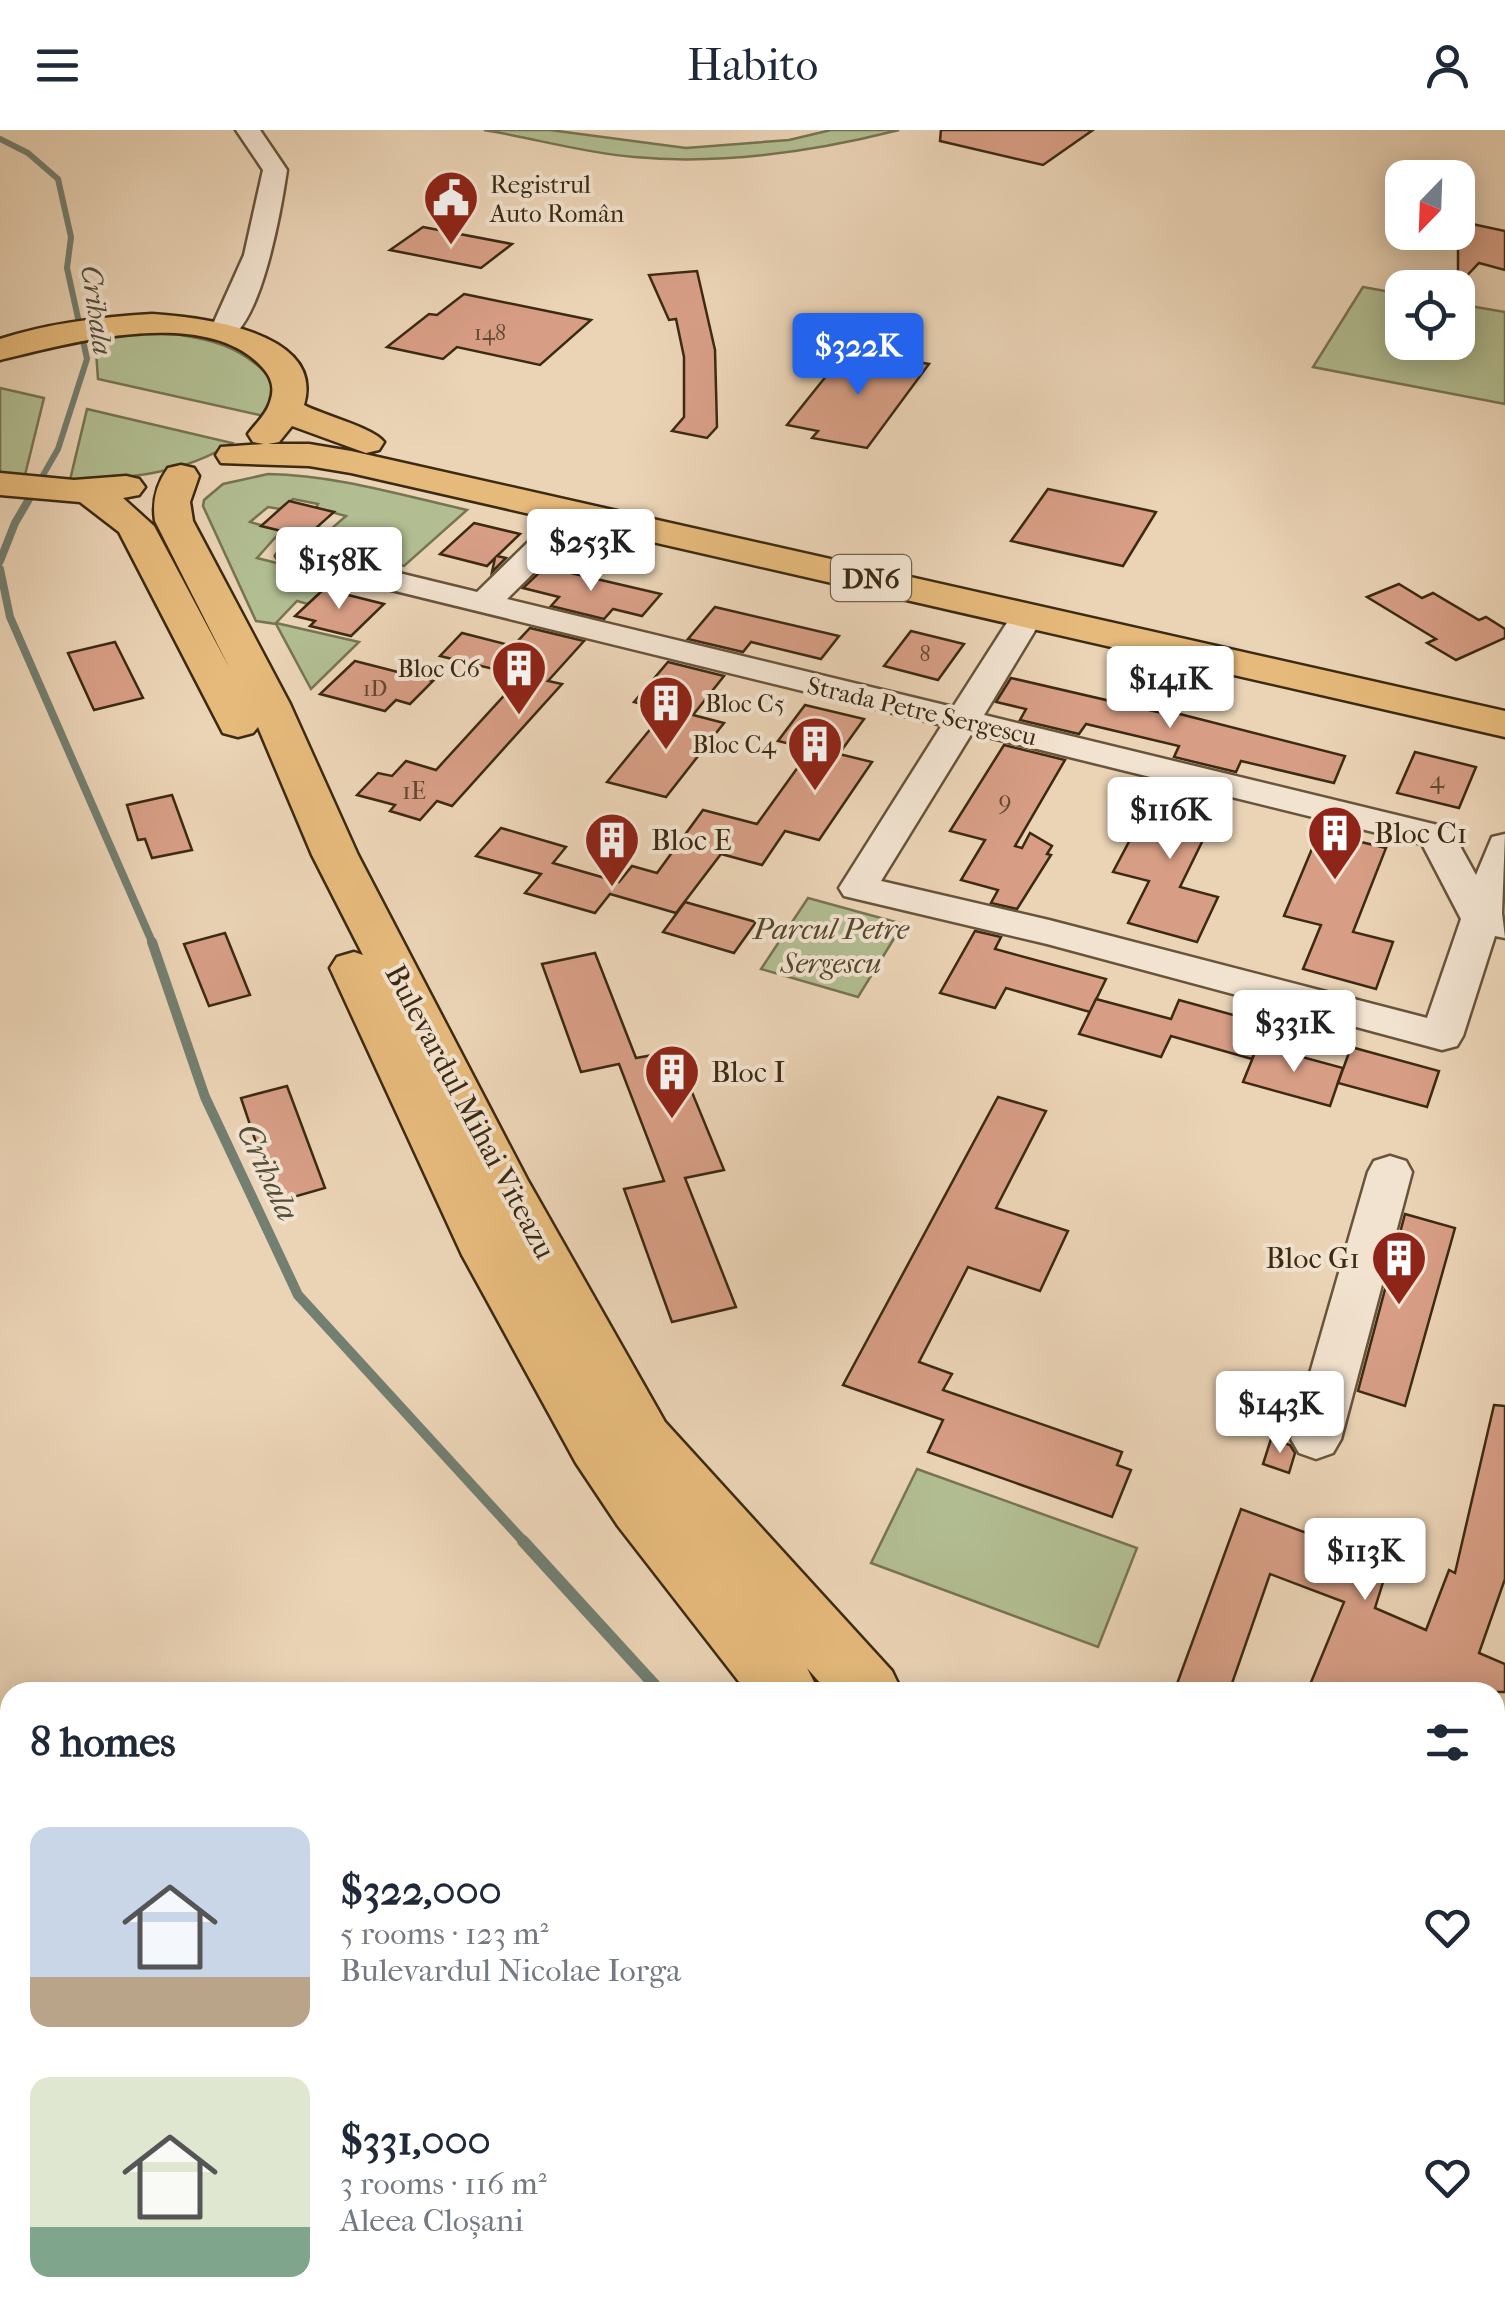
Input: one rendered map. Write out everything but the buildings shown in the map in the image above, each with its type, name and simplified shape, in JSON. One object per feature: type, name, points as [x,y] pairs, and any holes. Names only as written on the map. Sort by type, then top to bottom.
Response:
[{"type":"main road","points":[[3,348],[59,332],[115,325],[190,326],[223,333],[247,341],[280,364],[289,378],[291,393],[286,409]]},
{"type":"main road","name":"DN6","points":[[2,485],[82,491],[181,476],[234,455],[267,433],[286,409],[320,427],[374,444],[1505,699]]},
{"type":"main road","name":"DN6","points":[[234,455],[333,458],[1505,724]]},
{"type":"main road","name":"Bulevardul Mihai Viteazu","points":[[181,476],[172,502],[174,521],[270,704],[281,771]]},
{"type":"main road","name":"Bulevardul Mihai Viteazu","points":[[82,491],[135,526],[281,771],[450,1121],[490,1255],[597,1446],[640,1508],[778,1682]]},
{"type":"main road","name":"Bulevardul Mihai Viteazu","points":[[450,1121],[501,1181],[578,1312],[644,1438],[860,1682]]},
{"type":"street","points":[[223,333],[241,303],[264,236],[274,170],[248,130]]},
{"type":"street","points":[[484,603],[576,512]]},
{"type":"street","name":"Strada Petre Sergescu","points":[[292,556],[1436,836],[1493,923]]},
{"type":"street","points":[[1029,614],[858,888],[1049,932],[1442,1036],[1493,923],[1505,845]]},
{"type":"street","points":[[1316,1439],[1390,1172]]},
{"type":"green space","points":[[484,130],[550,130],[686,148],[789,140],[831,130],[899,130],[801,150],[734,158],[667,159],[577,149]]},
{"type":"green space","points":[[1363,287],[1385,291],[1385,360],[1475,360],[1475,307],[1505,312],[1505,404],[1313,367]]},
{"type":"green space","points":[[160,332],[209,341],[251,360],[276,384],[274,399],[264,416],[98,379],[95,337]]},
{"type":"green space","points":[[0,388],[44,398],[25,475],[0,472]]},
{"type":"green space","points":[[87,409],[232,443],[194,462],[154,473],[70,480]]},
{"type":"green space","points":[[268,474],[343,482],[467,510],[404,566],[302,541],[317,527],[330,530],[346,516],[316,508],[318,504],[293,499],[280,509],[268,507],[250,522],[281,531],[257,558],[336,578],[308,604],[297,601],[276,623],[359,642],[311,689],[276,624],[256,621],[203,506],[204,500],[223,484]]},
{"type":"green space","name":"Parcul Petre Sergescu","points":[[808,898],[903,924],[858,997],[761,969]]},
{"type":"green space","points":[[917,1469],[1137,1548],[1098,1647],[871,1563]]},
{"type":"waterway","name":"Crihala","points":[[0,139],[28,153],[58,179],[71,237],[67,268],[87,359],[58,449],[38,484]]},
{"type":"waterway","name":"Crihala","points":[[0,561],[15,523],[39,482]]},
{"type":"waterway","name":"Crihala","points":[[0,569],[10,617],[153,944]]},
{"type":"waterway","name":"Crihala","points":[[152,942],[205,1097],[298,1295],[525,1543]]},
{"type":"waterway","name":"Crihala","points":[[523,1541],[652,1682]]},
{"type":"place","name":"Registrul Auto Român","points":[[451,247]]},
{"type":"place","name":"Bloc C6","points":[[519,717]]},
{"type":"place","name":"Bloc C5","points":[[666,752]]},
{"type":"place","name":"Bloc C4","points":[[815,793]]},
{"type":"place","name":"Bloc C1","points":[[1335,882]]},
{"type":"place","name":"Bloc E","points":[[612,889]]},
{"type":"place","name":"Bloc I","points":[[672,1121]]},
{"type":"place","name":"Bloc G1","points":[[1399,1307]]}]
